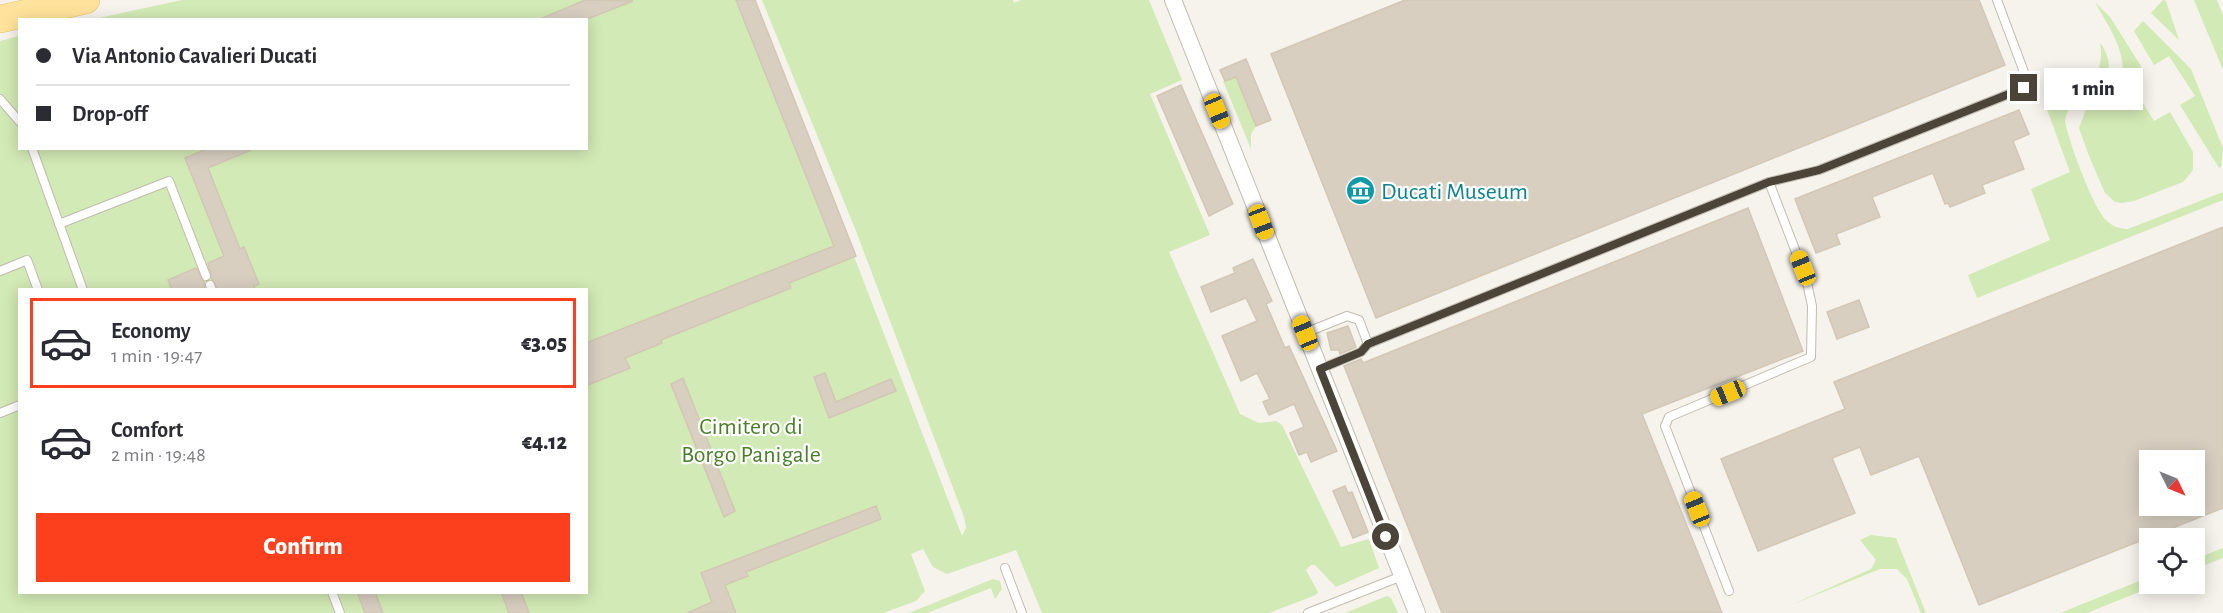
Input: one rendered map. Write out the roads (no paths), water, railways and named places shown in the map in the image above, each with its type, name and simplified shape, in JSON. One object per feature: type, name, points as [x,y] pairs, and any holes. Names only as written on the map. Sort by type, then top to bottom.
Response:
[{"type":"main road","points":[[0,19],[80,6]]},
{"type":"street","points":[[1173,0],[1417,613]]},
{"type":"lane","points":[[80,6],[92,0]]},
{"type":"lane","points":[[1320,369],[1361,352],[1368,344],[1769,182],[1819,170],[2024,88],[2027,80],[1997,0]]},
{"type":"lane","points":[[0,99],[18,120]]},
{"type":"lane","points":[[33,150],[82,288]]},
{"type":"lane","points":[[59,224],[169,181],[209,283]]},
{"type":"lane","points":[[1730,591],[1665,426],[1669,417],[1811,357],[1812,306],[1806,278],[1769,182]]},
{"type":"lane","points":[[0,271],[27,260],[37,288]]},
{"type":"lane","points":[[1305,333],[1347,316],[1359,320],[1368,344]]},
{"type":"lane","points":[[0,413],[18,406]]},
{"type":"lane","points":[[1005,568],[1022,613]]},
{"type":"lane","points":[[1308,613],[1402,576]]},
{"type":"lane","points":[[333,594],[340,613]]},
{"type":"place","name":"Ducati Museum","points":[[1360,191]]},
{"type":"park label","name":"Cimitero di Borgo Panigale","points":[[751,440]]}]
